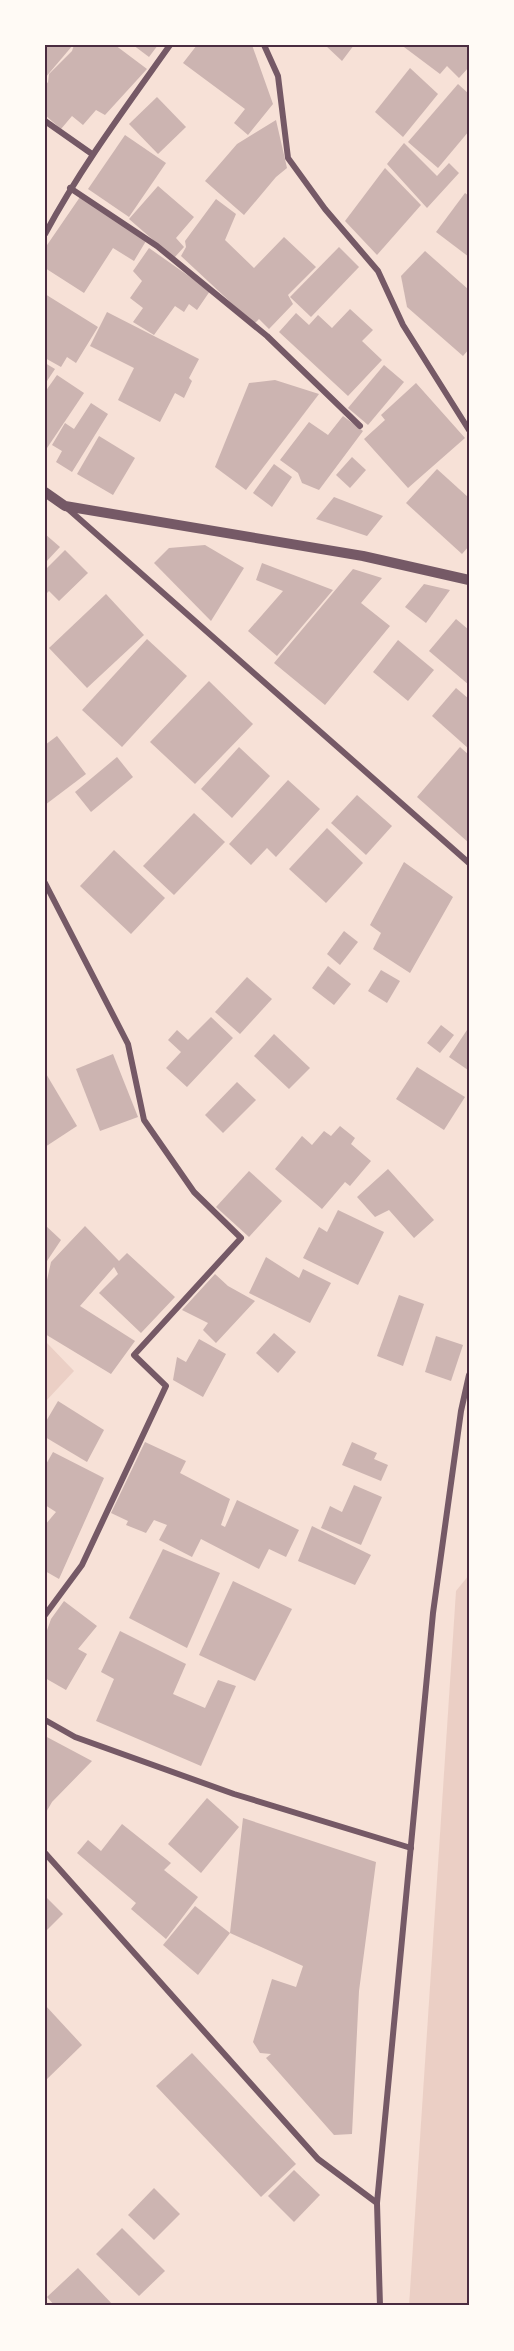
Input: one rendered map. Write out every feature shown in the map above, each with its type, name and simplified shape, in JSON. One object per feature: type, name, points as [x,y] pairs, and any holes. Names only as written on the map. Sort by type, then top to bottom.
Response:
[{"type":"street","points":[[45,234],[92,154],[170,45]]},
{"type":"street","points":[[264,45],[278,76],[288,158],[325,209],[378,271],[403,325],[469,430]]},
{"type":"street","points":[[45,121],[92,154]]},
{"type":"street","points":[[70,188],[157,246],[267,336],[360,426]]},
{"type":"street","points":[[45,492],[65,506],[469,864]]},
{"type":"street","points":[[65,506],[363,556],[469,580]]},
{"type":"street","points":[[45,883],[128,1044],[144,1120],[195,1192],[241,1238],[134,1355],[166,1386],[82,1565],[45,1615]]},
{"type":"street","points":[[380,2306],[377,2203],[433,1613],[461,1411],[469,1375]]},
{"type":"street","points":[[45,1720],[75,1737],[234,1794],[411,1848]]},
{"type":"street","points":[[45,1853],[318,2159],[377,2203]]},
{"type":"shaded area","points":[[45,1341],[74,1371],[45,1402]]},
{"type":"shaded area","points":[[469,1575],[469,2306],[409,2306],[456,1591]]},
{"type":"building","points":[[45,45],[73,45],[45,78]]},
{"type":"building","points":[[74,45],[115,45],[147,69],[105,115],[96,110],[83,125],[72,116],[61,129],[45,115],[45,86],[49,74],[72,51]]},
{"type":"building","points":[[133,45],[158,45],[149,57]]},
{"type":"building","points":[[197,45],[252,45],[273,104],[248,135],[234,123],[245,109],[183,63]]},
{"type":"building","points":[[325,45],[354,45],[342,61]]},
{"type":"building","points":[[406,45],[469,45],[469,67],[459,78],[447,66],[440,74],[404,47]]},
{"type":"building","points":[[410,68],[438,94],[403,137],[375,112]]},
{"type":"building","points":[[458,84],[469,94],[469,131],[438,168],[408,142]]},
{"type":"building","points":[[157,97],[186,127],[158,154],[129,124]]},
{"type":"building","points":[[276,120],[287,168],[276,177],[244,215],[205,181],[237,144]]},
{"type":"building","points":[[125,135],[166,163],[129,217],[88,189]]},
{"type":"building","points":[[404,143],[437,176],[449,163],[459,173],[427,208],[387,164]]},
{"type":"building","points":[[385,168],[421,205],[377,255],[345,221]]},
{"type":"building","points":[[158,186],[194,217],[176,238],[184,247],[174,258],[129,219]]},
{"type":"building","points":[[465,193],[469,196],[469,257],[436,232]]},
{"type":"building","points":[[80,197],[146,241],[134,261],[113,248],[84,293],[45,268],[45,248]]},
{"type":"building","points":[[216,199],[236,214],[225,240],[254,268],[284,237],[316,267],[288,295],[293,304],[269,329],[259,319],[254,324],[181,256],[186,247],[185,241]]},
{"type":"building","points":[[339,247],[359,267],[311,317],[290,297]]},
{"type":"building","points":[[149,248],[210,291],[197,310],[189,304],[184,312],[175,306],[154,335],[133,322],[143,308],[130,298],[142,281],[133,271]]},
{"type":"building","points":[[425,251],[469,290],[469,349],[463,356],[407,307],[401,276]]},
{"type":"building","points":[[45,294],[98,327],[76,363],[67,357],[61,367],[45,358]]},
{"type":"building","points":[[350,309],[373,330],[362,341],[382,360],[348,396],[279,332],[296,313],[309,325],[318,315],[332,328]]},
{"type":"building","points":[[107,312],[199,359],[189,378],[192,381],[184,398],[175,393],[160,422],[118,400],[134,368],[90,346]]},
{"type":"building","points":[[45,363],[55,369],[45,384]]},
{"type":"building","points":[[384,365],[404,382],[368,425],[348,408]]},
{"type":"building","points":[[57,375],[84,393],[45,451],[45,392]]},
{"type":"building","points":[[275,380],[319,394],[246,490],[215,467],[249,383]]},
{"type":"building","points":[[416,383],[465,438],[408,488],[364,439],[385,420],[381,415]]},
{"type":"building","points":[[91,403],[108,414],[72,472],[56,462],[62,451],[52,445],[65,423],[74,429]]},
{"type":"building","points":[[343,416],[363,431],[319,490],[302,483],[298,473],[280,460],[309,422],[328,435]]},
{"type":"building","points":[[99,436],[135,458],[113,495],[77,474]]},
{"type":"building","points":[[352,457],[366,470],[350,488],[336,475]]},
{"type":"building","points":[[274,464],[292,477],[272,507],[253,493]]},
{"type":"building","points":[[437,469],[469,498],[469,546],[462,554],[406,503]]},
{"type":"building","points":[[334,497],[383,516],[367,536],[316,519]]},
{"type":"building","points":[[45,534],[60,547],[45,563]]},
{"type":"building","points":[[205,545],[244,568],[211,621],[154,563],[169,548]]},
{"type":"building","points":[[65,550],[88,573],[59,601],[49,591],[45,595],[45,570]]},
{"type":"building","points":[[262,563],[333,590],[277,656],[248,631],[283,591],[256,580]]},
{"type":"building","points":[[353,569],[382,578],[361,603],[390,626],[325,705],[274,663]]},
{"type":"building","points":[[424,584],[450,590],[426,623],[405,607]]},
{"type":"building","points":[[106,594],[144,635],[87,688],[49,648]]},
{"type":"building","points":[[456,619],[469,630],[469,685],[429,651]]},
{"type":"building","points":[[147,639],[187,676],[122,747],[82,710]]},
{"type":"building","points":[[398,640],[434,670],[408,701],[373,672]]},
{"type":"building","points":[[209,681],[253,724],[195,784],[150,742]]},
{"type":"building","points":[[456,688],[469,699],[469,749],[432,716]]},
{"type":"building","points":[[57,736],[86,774],[45,805],[45,745]]},
{"type":"building","points":[[239,747],[270,776],[232,818],[201,789]]},
{"type":"building","points":[[460,747],[469,755],[469,843],[417,797]]},
{"type":"building","points":[[117,757],[133,777],[91,812],[75,792]]},
{"type":"building","points":[[288,780],[320,809],[276,857],[267,848],[251,865],[229,844]]},
{"type":"building","points":[[357,795],[392,826],[366,855],[331,823]]},
{"type":"building","points":[[194,813],[225,842],[174,895],[143,866]]},
{"type":"building","points":[[327,828],[363,863],[326,903],[289,869]]},
{"type":"building","points":[[114,850],[165,898],[131,934],[80,886]]},
{"type":"building","points":[[404,862],[453,897],[410,973],[373,949],[381,933],[370,925]]},
{"type":"building","points":[[344,931],[358,942],[340,965],[327,954]]},
{"type":"building","points":[[328,966],[351,984],[334,1005],[312,988]]},
{"type":"building","points":[[381,970],[400,981],[387,1003],[368,991]]},
{"type":"building","points":[[247,977],[272,999],[240,1034],[215,1012]]},
{"type":"building","points":[[211,1017],[233,1038],[187,1087],[166,1068],[181,1052],[168,1040],[177,1030],[188,1040]]},
{"type":"building","points":[[441,1025],[454,1035],[440,1053],[427,1043]]},
{"type":"building","points":[[467,1030],[469,1031],[468,1070],[449,1057]]},
{"type":"building","points":[[274,1034],[310,1068],[289,1089],[254,1056]]},
{"type":"building","points":[[113,1054],[138,1117],[100,1131],[76,1069]]},
{"type":"building","points":[[417,1067],[465,1097],[444,1130],[396,1099]]},
{"type":"building","points":[[45,1072],[77,1126],[45,1147]]},
{"type":"building","points":[[237,1082],[256,1100],[223,1133],[205,1115]]},
{"type":"building","points":[[340,1126],[355,1138],[351,1144],[371,1161],[350,1186],[345,1182],[322,1209],[275,1169],[302,1136],[312,1145],[324,1131],[331,1136]]},
{"type":"building","points":[[388,1169],[434,1220],[414,1238],[389,1210],[375,1217],[357,1197]]},
{"type":"building","points":[[249,1171],[282,1201],[249,1237],[216,1207]]},
{"type":"building","points":[[338,1210],[384,1232],[358,1285],[303,1258],[319,1227],[327,1232]]},
{"type":"building","points":[[45,1225],[61,1240],[45,1264]]},
{"type":"building","points":[[85,1226],[119,1261],[127,1253],[175,1297],[141,1333],[99,1293],[118,1274],[114,1267],[80,1306],[135,1341],[111,1374],[45,1334],[45,1289],[51,1262]]},
{"type":"building","points":[[266,1257],[299,1278],[303,1269],[331,1283],[310,1323],[249,1293]]},
{"type":"building","points":[[215,1274],[228,1286],[255,1301],[216,1343],[203,1330],[208,1323],[182,1310]]},
{"type":"building","points":[[399,1295],[424,1304],[403,1366],[377,1356]]},
{"type":"building","points":[[274,1333],[296,1352],[278,1373],[256,1353]]},
{"type":"building","points":[[436,1336],[463,1345],[451,1381],[425,1372]]},
{"type":"building","points":[[199,1339],[226,1354],[203,1397],[173,1380],[177,1357],[186,1362]]},
{"type":"building","points":[[58,1401],[104,1430],[87,1462],[45,1437],[45,1423]]},
{"type":"building","points":[[145,1442],[186,1461],[180,1473],[230,1499],[221,1525],[225,1527],[237,1500],[299,1530],[286,1557],[269,1549],[259,1569],[201,1539],[192,1557],[159,1540],[167,1525],[154,1520],[146,1533],[126,1525],[128,1521],[111,1513]]},
{"type":"building","points":[[352,1442],[377,1453],[374,1459],[388,1465],[381,1481],[342,1465]]},
{"type":"building","points":[[53,1452],[104,1478],[59,1579],[45,1571],[45,1525],[56,1512],[45,1505],[45,1466]]},
{"type":"building","points":[[354,1485],[382,1497],[361,1545],[321,1528],[330,1506],[342,1512]]},
{"type":"building","points":[[312,1526],[371,1555],[355,1585],[298,1561]]},
{"type":"building","points":[[163,1549],[220,1573],[187,1648],[129,1618]]},
{"type":"building","points":[[233,1581],[292,1609],[255,1681],[199,1655]]},
{"type":"building","points":[[64,1601],[97,1626],[78,1649],[87,1654],[66,1690],[45,1678],[45,1636],[51,1619]]},
{"type":"building","points":[[120,1631],[186,1664],[173,1694],[205,1708],[218,1680],[236,1686],[201,1766],[96,1721],[114,1679],[101,1672]]},
{"type":"building","points":[[45,1736],[92,1761],[52,1802],[45,1814]]},
{"type":"building","points":[[207,1798],[239,1827],[201,1873],[168,1844]]},
{"type":"building","points":[[243,1818],[376,1862],[359,1991],[352,2134],[334,2135],[266,2058],[271,2054],[260,2053],[253,2042],[272,1979],[296,1987],[303,1966],[230,1933]]},
{"type":"building","points":[[122,1824],[171,1863],[164,1870],[198,1897],[166,1939],[131,1909],[136,1903],[77,1853],[88,1840],[101,1851]]},
{"type":"building","points":[[45,1896],[63,1914],[45,1932]]},
{"type":"building","points":[[195,1906],[230,1933],[198,1975],[163,1945]]},
{"type":"building","points":[[45,2005],[82,2045],[45,2081]]},
{"type":"building","points":[[192,2053],[296,2164],[261,2197],[156,2086]]},
{"type":"building","points":[[294,2170],[320,2195],[294,2222],[268,2196]]},
{"type":"building","points":[[154,2188],[180,2214],[154,2240],[128,2215]]},
{"type":"building","points":[[122,2228],[165,2271],[139,2296],[96,2254]]},
{"type":"building","points":[[78,2268],[114,2306],[55,2306],[47,2297]]}]
